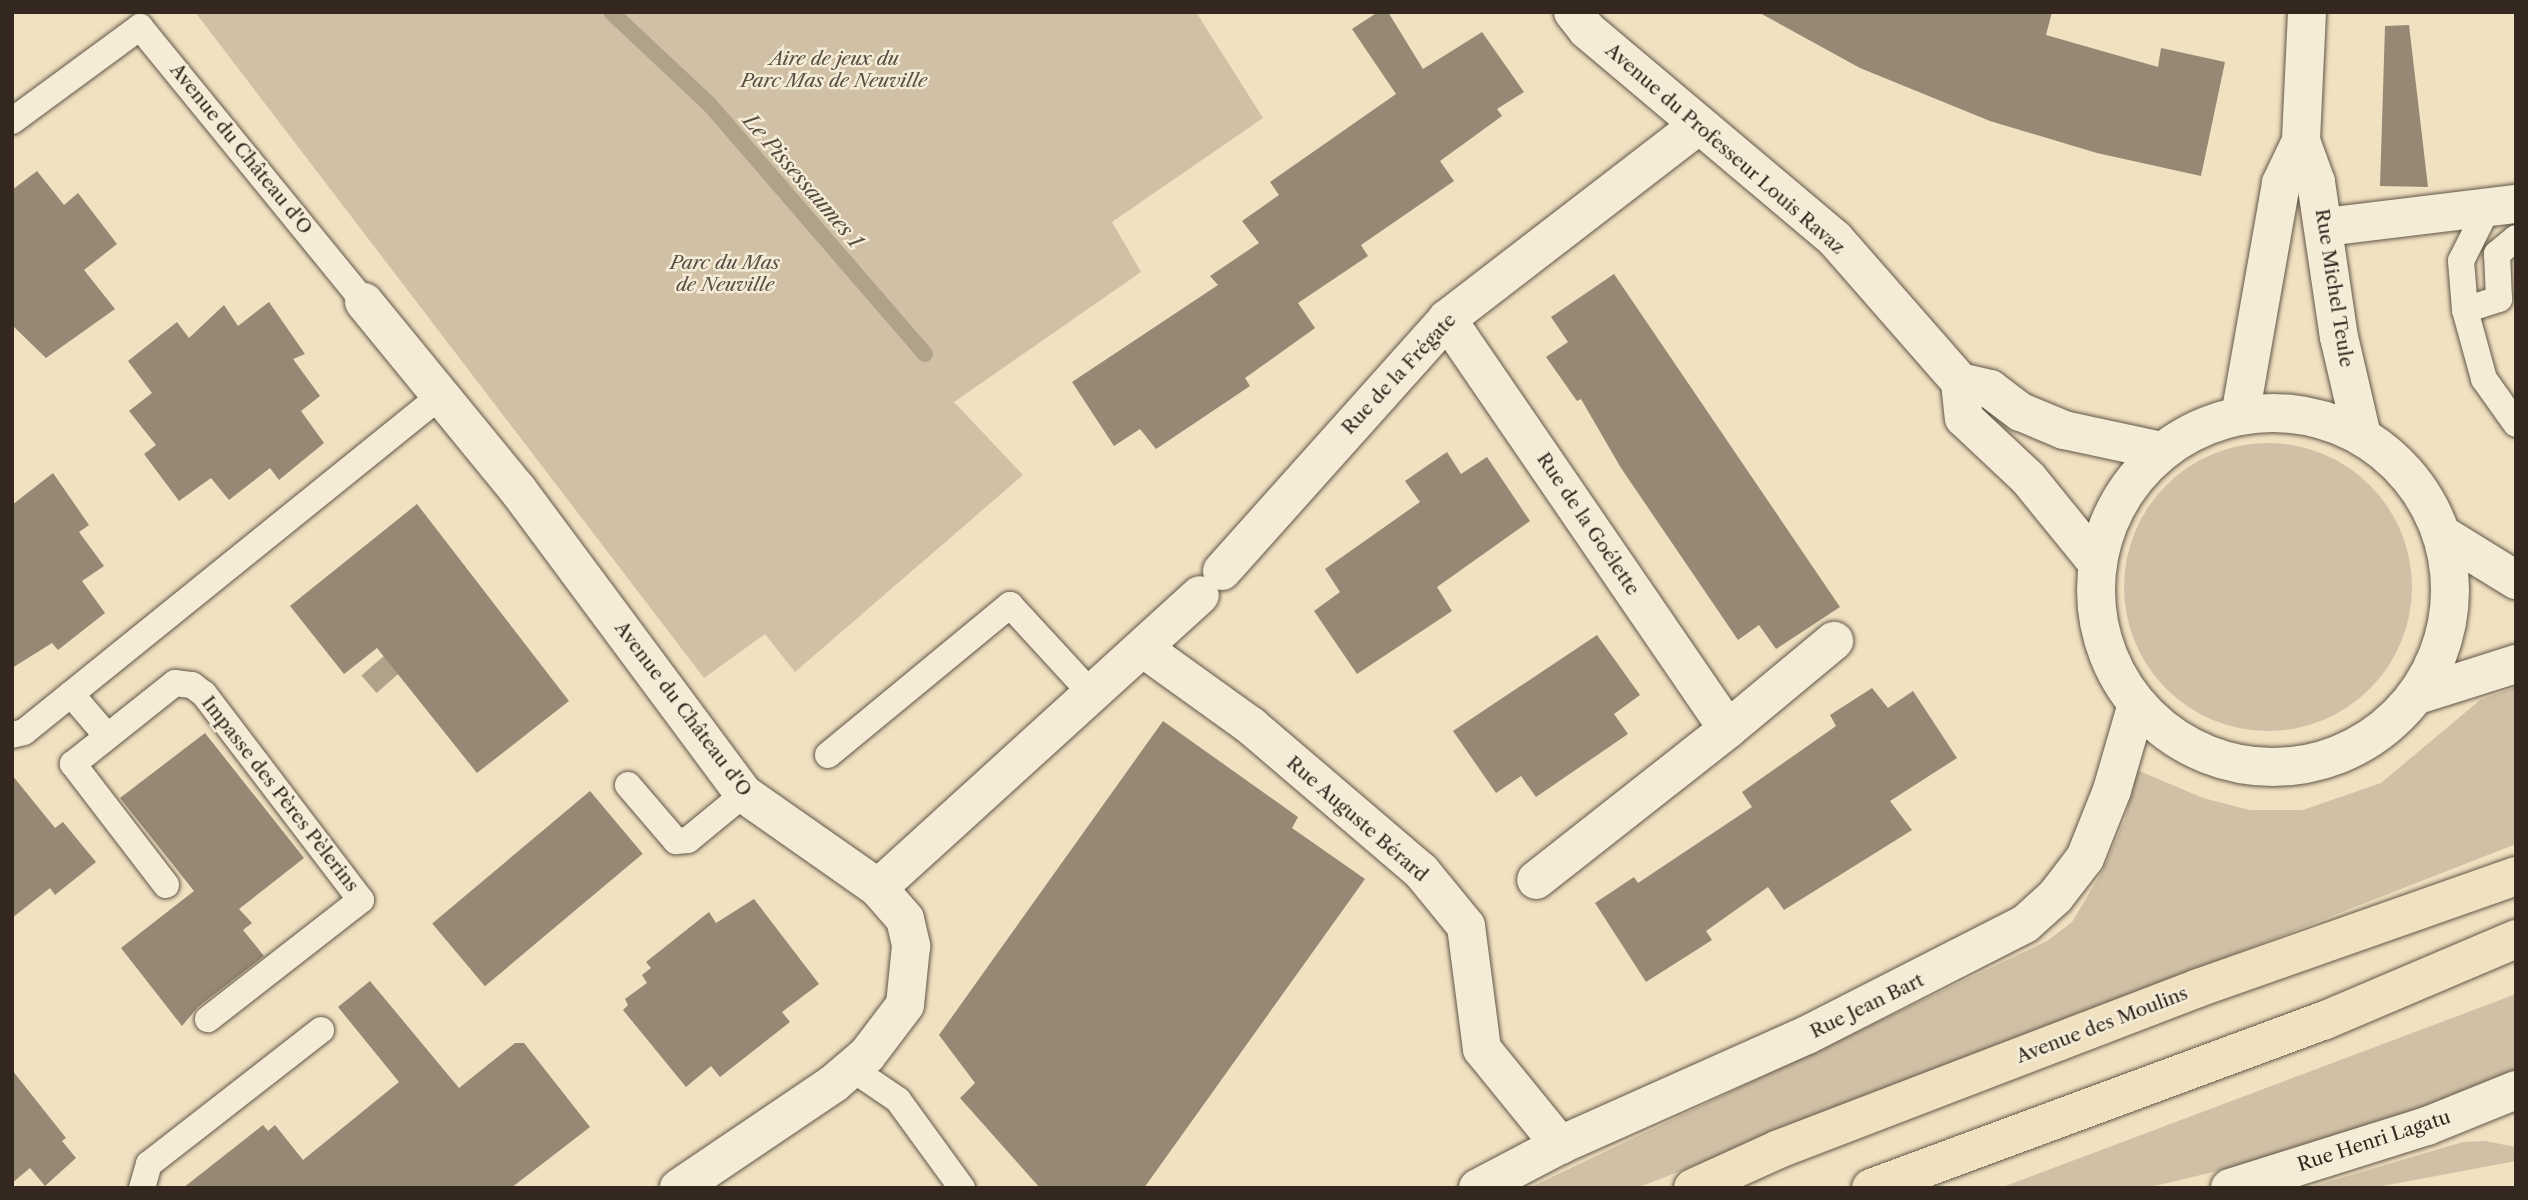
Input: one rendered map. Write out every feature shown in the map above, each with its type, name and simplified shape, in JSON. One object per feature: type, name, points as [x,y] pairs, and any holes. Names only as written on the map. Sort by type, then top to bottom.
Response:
[{"type":"main road","name":"Avenue des Moulins","points":[[1693,1188],[1779,1149],[2198,988],[2516,876]]},
{"type":"main road","points":[[1871,1188],[2323,1021],[2516,939]]},
{"type":"street","name":"Avenue du Professeur Louis Ravaz","points":[[1573,12],[1699,125],[1835,239],[1960,382]]},
{"type":"street","name":"Rue Michel Teule","points":[[2307,12],[2301,141],[2325,227],[2339,337],[2362,436]]},
{"type":"street","name":"Rue de la Frégate","points":[[1144,649],[1211,583],[1447,319],[1699,125]]},
{"type":"street","name":"Rue Michel Teule","points":[[2240,416],[2281,183],[2301,141]]},
{"type":"street","points":[[2325,227],[2502,206]]},
{"type":"street","name":"Avenue du Château d'O","points":[[364,302],[439,397],[518,490],[744,794],[878,888],[905,919],[911,946],[905,1006],[852,1068],[679,1188]]},
{"type":"street","name":"Rue de la Goélette","points":[[1447,319],[1728,729]]},
{"type":"street","points":[[2098,564],[2028,478],[1964,418],[1960,382],[1990,389],[2021,412],[2064,430],[2162,451]]},
{"type":"street","points":[[2303,415],[2362,436],[2391,457],[2416,484],[2443,535],[2452,600],[2442,649],[2418,695],[2391,724],[2358,747],[2320,762],[2280,768],[2240,764],[2202,753],[2167,732],[2137,704],[2116,674],[2102,639],[2096,602],[2098,564],[2121,499],[2136,477],[2162,451],[2186,435],[2240,416],[2303,415]]},
{"type":"street","points":[[2443,535],[2516,580]]},
{"type":"street","points":[[1536,880],[1728,729],[1833,641]]},
{"type":"street","points":[[878,888],[1090,692],[1144,649]]},
{"type":"street","name":"Rue Auguste Bérard","points":[[1144,649],[1251,726],[1421,871],[1465,926],[1482,1048],[1560,1145]]},
{"type":"street","points":[[2418,695],[2516,664]]},
{"type":"street","name":"Rue Jean Bart","points":[[1478,1188],[1560,1145],[1807,1035],[2025,924],[2055,897],[2085,858],[2112,790],[2137,704]]},
{"type":"street","name":"Rue Henri Lagatu","points":[[2230,1188],[2427,1126],[2516,1090]]},
{"type":"lane","name":"Avenue du Château d'O","points":[[12,121],[140,26],[364,302]]},
{"type":"lane","points":[[2502,206],[2461,261],[2465,310],[2484,379],[2516,424]]},
{"type":"lane","points":[[2465,310],[2499,299],[2497,254],[2516,238]]},
{"type":"lane","points":[[12,735],[24,732],[439,397]]},
{"type":"lane","points":[[828,755],[1010,605],[1090,692]]},
{"type":"lane","name":"Impasse des Pères Pèlerins","points":[[166,886],[76,772],[73,764],[166,686],[192,685],[204,694],[362,900],[208,1019]]},
{"type":"lane","points":[[71,694],[107,736]]},
{"type":"lane","points":[[628,785],[676,841],[688,840],[744,794]]},
{"type":"lane","points":[[142,1188],[149,1164],[321,1030]]},
{"type":"lane","points":[[852,1068],[898,1100],[962,1188]]},
{"type":"green space","name":"Parc du Mas de Neuville","points":[[195,12],[1196,12],[1263,118],[1112,222],[1141,272],[954,402],[1023,475],[795,672],[765,634],[704,678]]},
{"type":"green space","points":[[2254,443],[2282,443],[2310,449],[2336,460],[2360,475],[2380,495],[2395,519],[2406,545],[2412,587],[2410,615],[2395,655],[2380,679],[2360,699],[2336,714],[2310,725],[2282,731],[2254,731],[2226,725],[2200,714],[2176,699],[2156,679],[2141,655],[2130,629],[2124,601],[2124,573],[2130,545],[2141,519],[2156,495],[2176,475],[2200,460],[2226,449]]},
{"type":"green space","points":[[2516,687],[2516,844],[1637,1188],[1529,1188],[2047,941],[2072,922],[2103,870],[2125,819],[2137,770],[2203,798],[2250,810],[2303,810],[2381,783],[2480,700]]},
{"type":"green space","points":[[2516,994],[2516,1070],[2454,1097],[2239,1166],[2146,1188],[2000,1188]]},
{"type":"green space","points":[[2485,1141],[2516,1147],[2516,1161],[2372,1188],[2307,1188],[2463,1142]]},
{"type":"shaded area","points":[[415,629],[430,646],[377,693],[361,676]]},
{"type":"building","points":[[1378,12],[1388,12],[1423,69],[1482,32],[1524,92],[1497,109],[1502,116],[1440,161],[1454,181],[1361,245],[1368,256],[1298,303],[1315,328],[1245,378],[1250,386],[1156,449],[1140,429],[1114,446],[1072,382],[1218,285],[1210,276],[1259,243],[1242,221],[1279,195],[1270,182],[1396,94],[1352,29]]},
{"type":"building","points":[[1758,12],[2052,12],[2046,35],[2158,67],[2161,48],[2225,62],[2201,176],[2097,153],[1990,121],[1860,68]]},
{"type":"building","points":[[2409,25],[2428,187],[2380,186],[2385,26]]},
{"type":"building","points":[[37,171],[64,205],[78,193],[117,244],[84,270],[115,309],[46,358],[12,325],[12,190]]},
{"type":"building","points":[[1614,274],[1840,607],[1776,649],[1759,625],[1738,640],[1621,468],[1581,399],[1577,401],[1546,357],[1568,342],[1551,317]]},
{"type":"building","points":[[269,302],[305,354],[293,359],[320,396],[301,411],[324,443],[279,480],[270,468],[229,500],[211,478],[179,501],[144,454],[156,445],[129,411],[152,393],[128,361],[177,322],[189,338],[224,305],[238,326]]},
{"type":"building","points":[[1447,452],[1461,474],[1487,457],[1530,521],[1437,587],[1452,611],[1357,674],[1314,611],[1340,592],[1325,569],[1420,502],[1405,481]]},
{"type":"building","points":[[53,473],[89,525],[79,532],[104,566],[82,581],[105,613],[58,650],[52,643],[12,668],[12,505]]},
{"type":"building","points":[[417,504],[569,701],[477,773],[377,648],[344,674],[290,606]]},
{"type":"building","points":[[1597,635],[1640,695],[1614,714],[1628,734],[1536,797],[1521,776],[1496,793],[1453,731]]},
{"type":"building","points":[[1872,688],[1888,708],[1913,691],[1957,758],[1890,801],[1912,830],[1784,910],[1768,887],[1706,931],[1712,940],[1646,982],[1595,903],[1634,877],[1638,883],[1752,807],[1742,792],[1836,726],[1830,715]]},
{"type":"building","points":[[1163,721],[1298,817],[1292,828],[1365,879],[1144,1188],[1040,1188],[960,1098],[975,1083],[939,1035]]},
{"type":"building","points":[[205,733],[304,858],[239,909],[252,923],[243,930],[264,956],[198,1007],[182,1026],[121,948],[194,891],[120,798]]},
{"type":"building","points":[[12,775],[55,828],[63,822],[96,862],[55,895],[50,888],[12,918]]},
{"type":"building","points":[[590,791],[643,854],[485,986],[432,923]]},
{"type":"building","points":[[754,899],[819,984],[782,1012],[790,1022],[720,1077],[711,1066],[686,1087],[623,1010],[628,1005],[625,999],[647,983],[642,975],[651,968],[646,962],[709,912],[716,923]]},
{"type":"building","points":[[370,981],[459,1088],[515,1043],[524,1043],[590,1127],[511,1188],[183,1188],[263,1125],[268,1131],[275,1125],[303,1160],[399,1082],[338,1007]]},
{"type":"building","points":[[12,1070],[66,1138],[62,1141],[76,1158],[45,1186],[30,1168],[12,1183]]},
{"type":"waterway","name":"Le Pissessaumes 1","points":[[611,12],[710,105],[925,354]]},
{"type":"park label","name":"Aire de jeux du Parc Mas de Neuville","points":[[834,70]]}]
